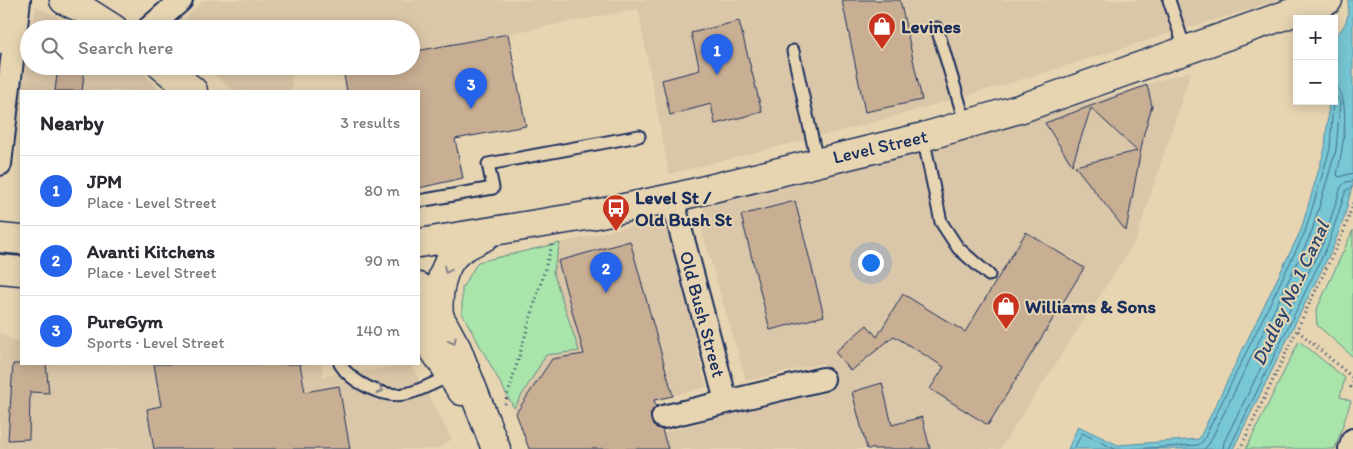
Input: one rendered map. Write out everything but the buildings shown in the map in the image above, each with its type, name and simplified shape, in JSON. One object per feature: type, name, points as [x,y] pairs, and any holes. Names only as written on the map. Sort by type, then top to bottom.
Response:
[{"type":"street","points":[[0,39],[4,0]]},
{"type":"street","points":[[0,164],[19,0]]},
{"type":"street","points":[[64,0],[82,8],[100,20]]},
{"type":"street","points":[[91,0],[111,20]]},
{"type":"street","points":[[158,20],[181,0]]},
{"type":"street","name":"Level Street","points":[[420,243],[586,216],[672,198],[923,137],[1077,90],[1185,49],[1328,0]]},
{"type":"street","points":[[173,75],[192,90]]},
{"type":"street","name":"Old Bush Street","points":[[672,198],[726,400]]},
{"type":"street","points":[[429,322],[438,302],[445,270],[458,251],[497,230]]},
{"type":"street","points":[[0,238],[20,240]]},
{"type":"street","points":[[0,268],[20,271]]},
{"type":"street","points":[[420,290],[429,322],[458,371],[492,409],[496,449]]},
{"type":"street","name":"Old Bush Street","points":[[663,417],[726,400],[823,379]]},
{"type":"street","points":[[1350,449],[1353,440]]},
{"type":"lane","points":[[1169,0],[1185,49]]},
{"type":"lane","points":[[938,28],[966,124]]},
{"type":"lane","points":[[793,51],[818,161]]},
{"type":"lane","points":[[420,201],[493,188],[488,164],[639,136]]},
{"type":"lane","points":[[923,137],[941,222],[958,248],[989,275]]},
{"type":"lane","points":[[341,365],[360,383],[384,392],[404,394],[458,371]]},
{"type":"path","points":[[1240,449],[1298,331],[1344,231],[1353,203]]},
{"type":"path","points":[[492,409],[506,396],[552,245],[557,241]]},
{"type":"path","points":[[1298,331],[1353,378]]},
{"type":"path","points":[[1353,382],[1351,387],[1353,388]]},
{"type":"shaded area","points":[[203,0],[1279,0],[1007,84],[860,126],[669,174],[638,9],[420,50],[420,20],[185,20]]},
{"type":"shaded area","points":[[36,6],[63,20],[34,20]]},
{"type":"shaded area","points":[[1191,71],[1136,240],[1000,449],[580,449],[663,433],[739,412],[831,392],[823,363],[746,381],[700,224],[704,207],[1034,119]]},
{"type":"shaded area","points":[[25,75],[145,75],[160,90],[22,90]]},
{"type":"shaded area","points":[[215,75],[291,75],[292,90],[233,90]]},
{"type":"shaded area","points":[[655,220],[669,228],[706,387],[524,437],[514,408],[546,355],[579,351],[553,272],[560,243]]},
{"type":"shaded area","points":[[0,331],[14,342],[20,341],[20,365],[321,365],[324,376],[411,365],[452,439],[437,449],[0,449]]},
{"type":"green space","points":[[1353,230],[1353,357],[1317,325],[1316,311]]},
{"type":"green space","points":[[560,243],[553,272],[579,351],[546,355],[514,408],[462,313],[462,288],[478,262]]},
{"type":"green space","points":[[1299,341],[1345,378],[1340,397],[1351,401],[1335,449],[1246,449]]},
{"type":"water","name":"Dudley No.1 Canal","points":[[1348,0],[1353,0],[1353,183],[1344,218],[1333,247],[1233,449],[1068,449],[1078,426],[1118,445],[1199,439],[1301,230],[1325,148],[1329,105],[1338,105],[1338,33],[1346,21]]},
{"type":"place","name":"Levines","points":[[882,50]]},
{"type":"place","name":"JPM","points":[[717,75]]},
{"type":"place","name":"PureGym","points":[[471,109]]},
{"type":"place","name":"Level St / Old Bush St","points":[[616,232]]},
{"type":"place","name":"Avanti Kitchens","points":[[606,293]]},
{"type":"place","name":"Williams & Sons","points":[[1006,330]]}]
